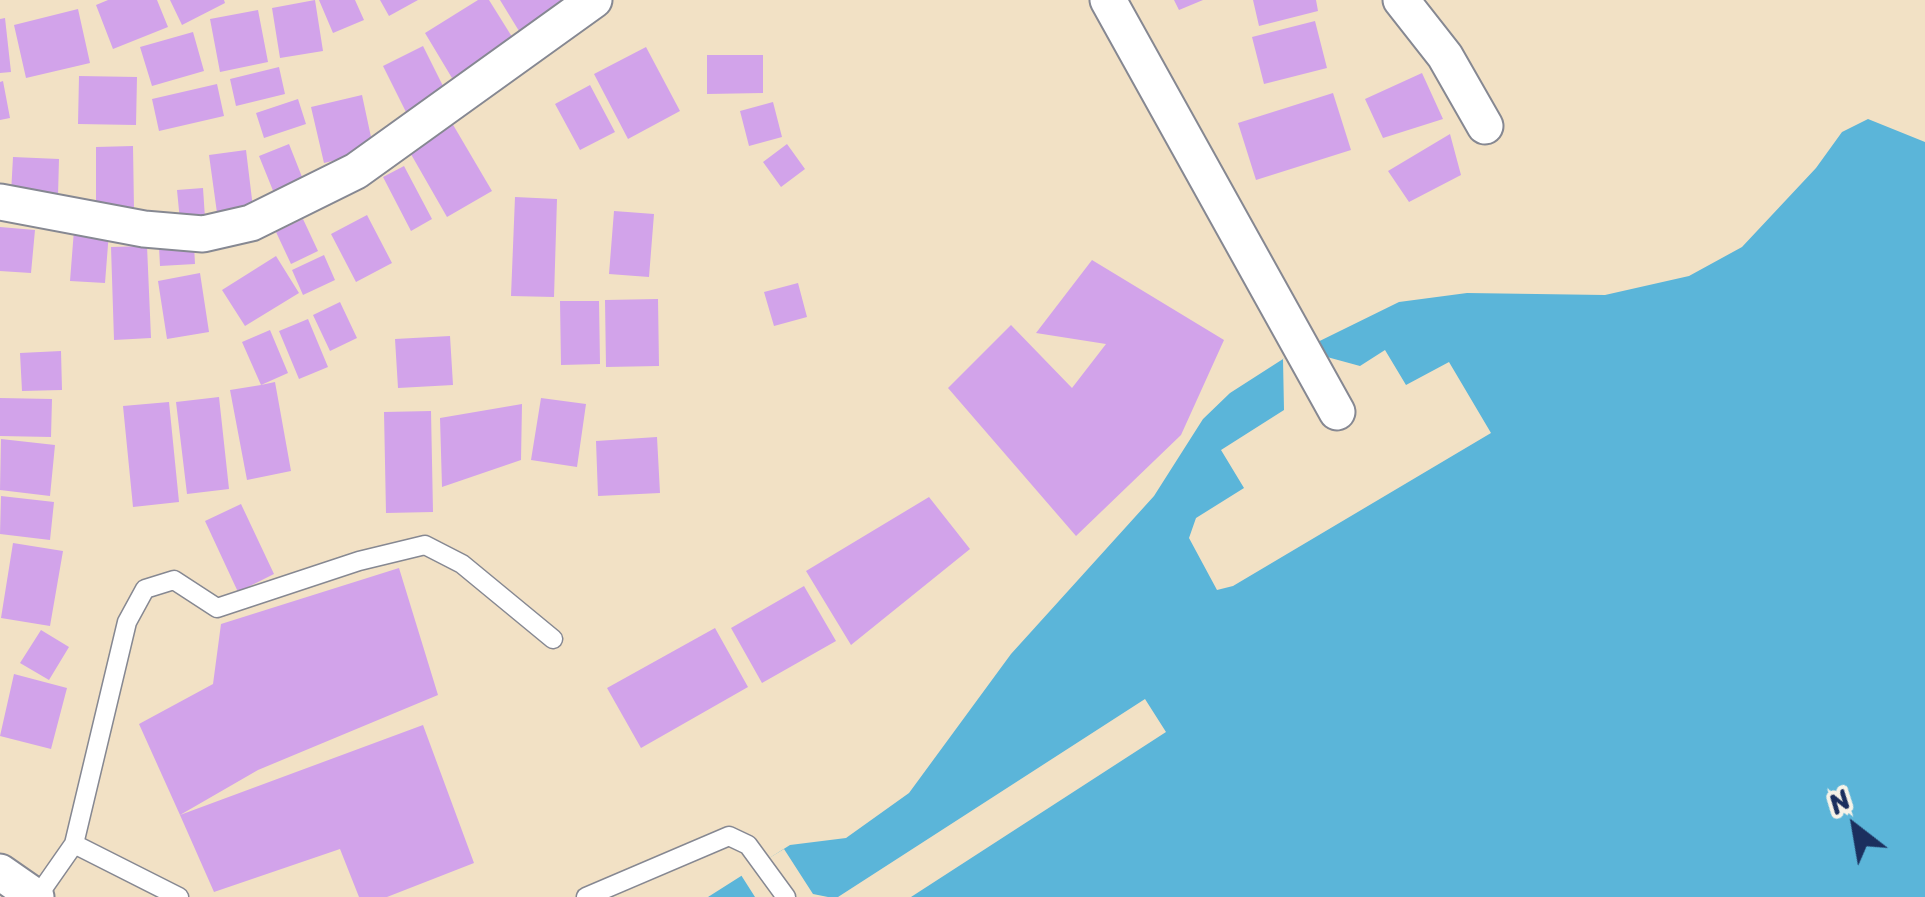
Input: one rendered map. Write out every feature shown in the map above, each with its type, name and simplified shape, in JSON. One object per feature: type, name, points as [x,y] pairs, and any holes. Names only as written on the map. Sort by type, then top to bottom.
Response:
[{"type":"street","points":[[0,202],[144,229],[204,234],[251,223],[356,171],[594,0]]},
{"type":"street","points":[[1108,0],[1337,412]]},
{"type":"street","points":[[1401,0],[1445,56],[1485,126]]},
{"type":"street","points":[[0,872],[37,897]]},
{"type":"lane","points":[[37,897],[74,844],[127,622],[145,589],[174,580],[217,608],[359,561],[425,545],[462,564],[552,638]]},
{"type":"lane","points":[[586,897],[729,836],[748,845],[786,897]]},
{"type":"lane","points":[[74,844],[179,897]]},
{"type":"water","points":[[1868,119],[1925,142],[1925,897],[708,897],[790,845],[846,838],[909,793],[1011,654],[1154,496],[1203,419],[1230,393],[1283,359],[1399,302],[1467,293],[1605,295],[1689,276],[1742,247],[1816,168],[1842,132]]},
{"type":"pier","points":[[1319,340],[1327,357],[1360,366],[1385,350],[1406,385],[1449,362],[1491,433],[1233,586],[1217,590],[1189,538],[1196,518],[1244,488],[1221,450],[1284,410],[1283,359]]},
{"type":"pier","points":[[1145,699],[1166,732],[911,897],[838,897]]},
{"type":"pier","points":[[784,849],[813,894],[828,897],[755,897],[741,875]]},
{"type":"building","points":[[108,0],[157,0],[168,27],[113,49],[96,5]]},
{"type":"building","points":[[170,0],[224,0],[225,3],[182,25]]},
{"type":"building","points":[[315,0],[323,51],[280,58],[272,8]]},
{"type":"building","points":[[319,0],[355,0],[364,20],[333,33]]},
{"type":"building","points":[[380,0],[418,0],[389,16]]},
{"type":"building","points":[[478,0],[489,0],[514,40],[452,78],[425,33]]},
{"type":"building","points":[[500,0],[569,0],[519,31]]},
{"type":"building","points":[[1174,0],[1203,0],[1179,10]]},
{"type":"building","points":[[1253,0],[1316,0],[1318,11],[1259,26]]},
{"type":"building","points":[[78,9],[90,63],[26,78],[14,25]]},
{"type":"building","points":[[258,10],[268,62],[220,72],[210,19]]},
{"type":"building","points":[[5,18],[11,72],[0,73],[0,19]]},
{"type":"building","points":[[1315,21],[1327,68],[1264,84],[1252,37]]},
{"type":"building","points":[[193,32],[204,71],[152,86],[140,47]]},
{"type":"building","points":[[423,46],[449,98],[409,118],[383,66]]},
{"type":"building","points":[[646,47],[680,111],[628,139],[594,74]]},
{"type":"building","points":[[707,55],[763,55],[763,93],[707,94]]},
{"type":"building","points":[[279,67],[285,94],[236,106],[230,79]]},
{"type":"building","points":[[1422,73],[1443,119],[1383,138],[1365,99]]},
{"type":"building","points":[[79,76],[137,77],[136,125],[78,124]]},
{"type":"building","points":[[3,81],[10,118],[0,120],[0,82]]},
{"type":"building","points":[[217,84],[224,116],[159,131],[152,99]]},
{"type":"building","points":[[590,85],[615,132],[580,150],[555,104]]},
{"type":"building","points":[[1333,93],[1351,150],[1256,180],[1238,123]]},
{"type":"building","points":[[362,95],[374,151],[324,163],[311,107]]},
{"type":"building","points":[[298,99],[306,124],[264,138],[256,113]]},
{"type":"building","points":[[773,102],[782,137],[749,146],[740,111]]},
{"type":"building","points":[[452,123],[492,191],[447,217],[408,149]]},
{"type":"building","points":[[1450,134],[1461,175],[1409,202],[1388,171]]},
{"type":"building","points":[[289,144],[306,187],[276,198],[259,156]]},
{"type":"building","points":[[787,144],[805,169],[781,187],[763,162]]},
{"type":"building","points":[[133,146],[134,210],[96,210],[96,147]]},
{"type":"building","points":[[246,150],[254,216],[218,220],[209,155]]},
{"type":"building","points":[[13,157],[59,159],[58,196],[11,194]]},
{"type":"building","points":[[404,166],[432,219],[411,231],[383,177]]},
{"type":"building","points":[[203,188],[205,218],[180,221],[177,190]]},
{"type":"building","points":[[515,197],[557,199],[554,297],[511,296]]},
{"type":"building","points":[[614,211],[654,214],[649,277],[609,274]]},
{"type":"building","points":[[367,215],[392,263],[356,282],[331,234]]},
{"type":"building","points":[[303,219],[318,251],[291,264],[276,232]]},
{"type":"building","points":[[0,227],[35,230],[31,273],[0,271]]},
{"type":"building","points":[[74,230],[109,232],[105,283],[70,281]]},
{"type":"building","points":[[194,245],[195,264],[160,266],[159,247]]},
{"type":"building","points":[[147,246],[151,338],[114,340],[111,247]]},
{"type":"building","points":[[324,255],[335,280],[303,295],[292,270]]},
{"type":"building","points":[[276,256],[299,293],[245,326],[222,290]]},
{"type":"building","points":[[1092,260],[1224,340],[1181,435],[1076,536],[948,388],[1011,325],[1072,388],[1106,344],[1036,333]]},
{"type":"building","points":[[200,273],[209,332],[167,339],[158,281]]},
{"type":"building","points":[[798,283],[807,317],[774,326],[764,292]]},
{"type":"building","points":[[658,299],[659,366],[606,367],[605,300]]},
{"type":"building","points":[[560,301],[599,301],[600,364],[561,365]]},
{"type":"building","points":[[340,302],[357,338],[330,351],[313,315]]},
{"type":"building","points":[[308,319],[328,367],[299,379],[279,331]]},
{"type":"building","points":[[270,330],[288,373],[261,385],[242,342]]},
{"type":"building","points":[[450,336],[453,385],[398,388],[395,339]]},
{"type":"building","points":[[61,351],[62,390],[22,391],[20,353]]},
{"type":"building","points":[[275,382],[291,471],[247,480],[230,390]]},
{"type":"building","points":[[219,397],[229,489],[187,494],[176,402]]},
{"type":"building","points":[[0,398],[52,399],[51,437],[0,436]]},
{"type":"building","points":[[541,398],[586,404],[577,467],[531,460]]},
{"type":"building","points":[[169,402],[179,502],[133,507],[123,406]]},
{"type":"building","points":[[522,404],[521,460],[442,487],[440,418]]},
{"type":"building","points":[[431,411],[433,512],[386,513],[384,412]]},
{"type":"building","points":[[657,437],[660,493],[598,496],[596,441]]},
{"type":"building","points":[[1,439],[55,445],[50,496],[0,490]]},
{"type":"building","points":[[1,496],[54,502],[50,540],[0,534]]},
{"type":"building","points":[[929,497],[970,549],[851,645],[806,571]]},
{"type":"building","points":[[241,504],[274,574],[238,592],[205,521]]},
{"type":"building","points":[[13,543],[63,551],[50,626],[1,618]]},
{"type":"building","points":[[399,568],[438,695],[258,770],[180,815],[139,724],[213,684],[221,624]]},
{"type":"building","points":[[804,586],[836,641],[762,683],[731,628]]},
{"type":"building","points":[[715,628],[748,687],[641,748],[607,688]]},
{"type":"building","points":[[41,630],[69,647],[49,680],[20,663]]},
{"type":"building","points":[[14,674],[67,688],[51,749],[0,736]]},
{"type":"building","points":[[423,725],[474,863],[387,897],[359,897],[340,849],[214,892],[180,815]]}]
